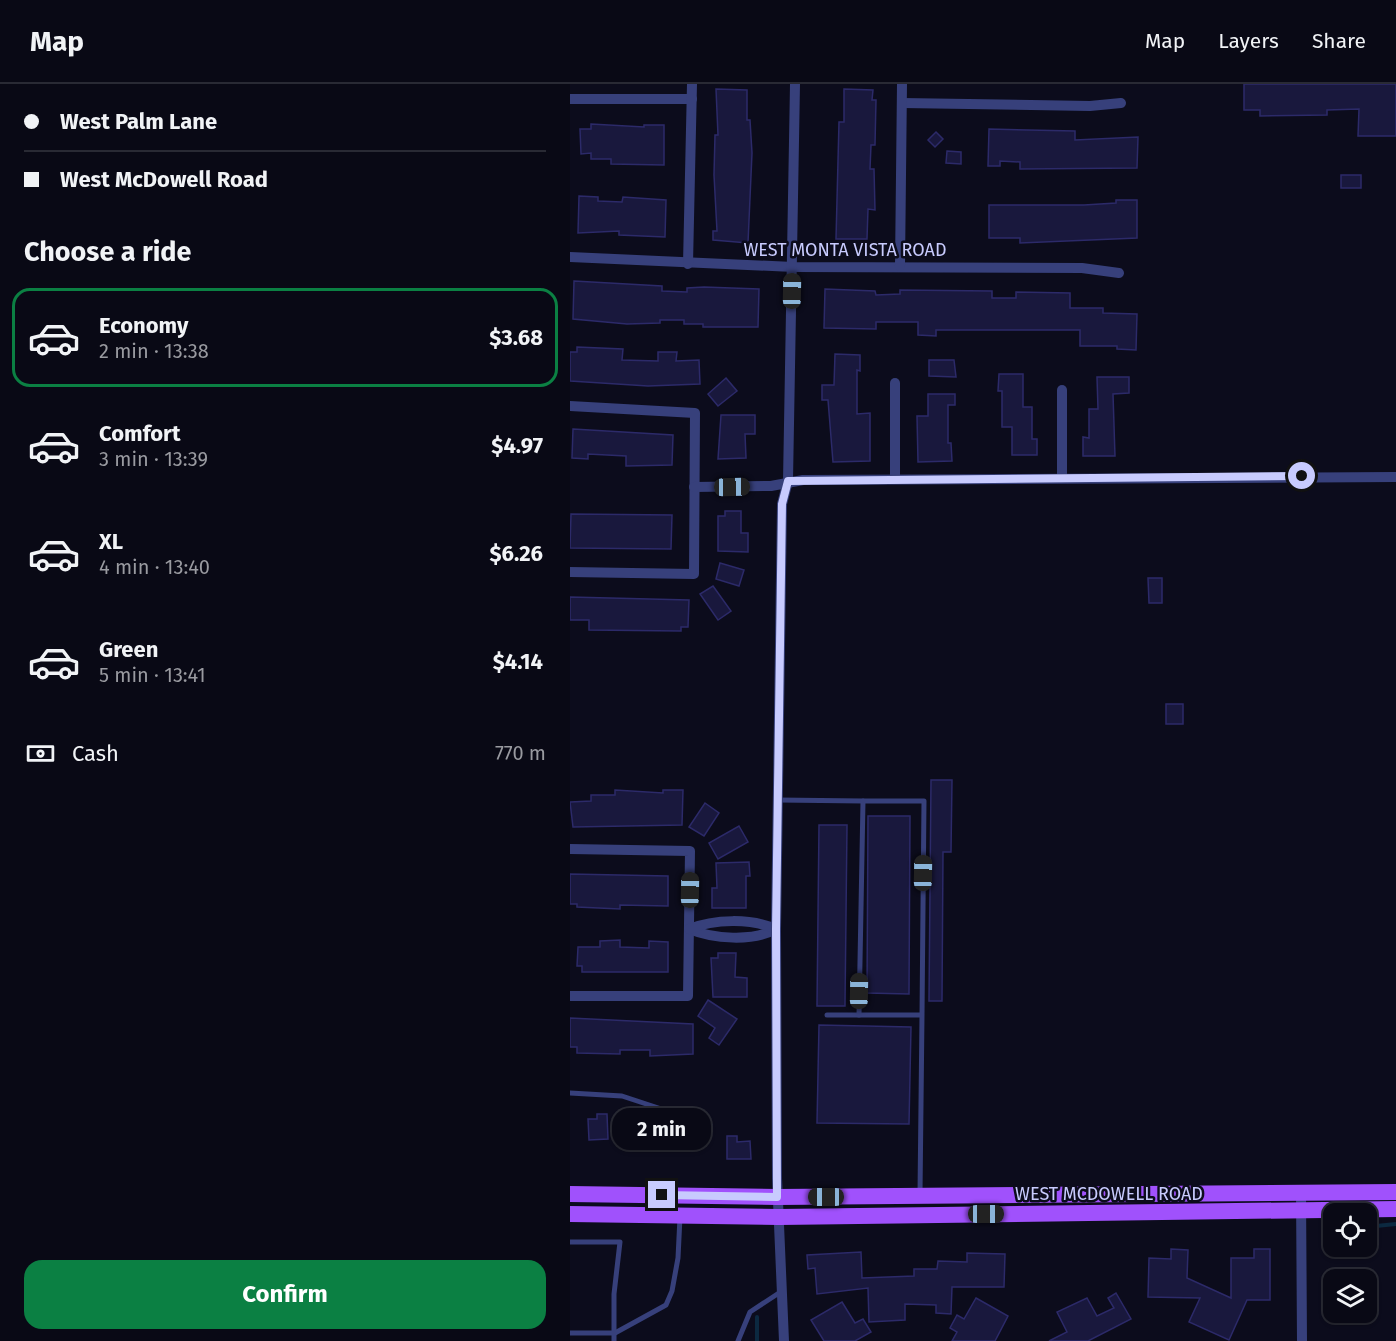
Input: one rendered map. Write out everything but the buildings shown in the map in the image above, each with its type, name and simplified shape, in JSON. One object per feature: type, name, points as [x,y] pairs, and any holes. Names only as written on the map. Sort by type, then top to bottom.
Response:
[{"type":"main road","name":"WEST MCDOWELL ROAD","points":[[570,1194],[777,1197],[1396,1192]]},
{"type":"main road","name":"WEST MCDOWELL ROAD","points":[[570,1214],[779,1217],[1396,1209]]},
{"type":"street","points":[[688,264],[692,84]]},
{"type":"street","points":[[784,1341],[777,1197],[776,929],[782,504],[788,481],[795,84]]},
{"type":"street","points":[[900,266],[902,84]]},
{"type":"street","points":[[570,99],[692,99]]},
{"type":"street","points":[[902,104],[1090,106],[1121,103]]},
{"type":"street","name":"WEST MONTA VISTA ROAD","points":[[570,257],[793,267],[1082,268],[1119,273]]},
{"type":"street","points":[[895,383],[895,479]]},
{"type":"street","points":[[1062,390],[1062,477]]},
{"type":"street","points":[[570,406],[695,413],[694,574],[570,572]]},
{"type":"street","points":[[694,487],[771,486],[788,481],[895,479],[1396,477]]},
{"type":"street","points":[[570,849],[690,851],[688,996],[570,996]]},
{"type":"street","points":[[689,929],[706,922],[762,923],[776,929]]},
{"type":"street","points":[[1301,1192],[1302,1341]]},
{"type":"lane","points":[[778,800],[924,801],[920,1196]]},
{"type":"lane","points":[[859,1015],[863,801]]},
{"type":"lane","points":[[827,1015],[922,1015]]},
{"type":"lane","points":[[570,1093],[622,1096],[710,1125]]},
{"type":"lane","points":[[570,1333],[615,1333],[666,1305],[672,1291],[678,1258],[680,1216]]},
{"type":"lane","points":[[570,1242],[620,1242],[614,1294],[614,1341]]},
{"type":"lane","points":[[738,1341],[750,1312],[782,1291]]},
{"type":"waterway","points":[[1377,1226],[1396,1224]]},
{"type":"waterway","points":[[757,1317],[757,1341]]},
{"type":"route","points":[[662,1195],[777,1197],[778,684],[782,504],[788,481],[1302,476]]}]
